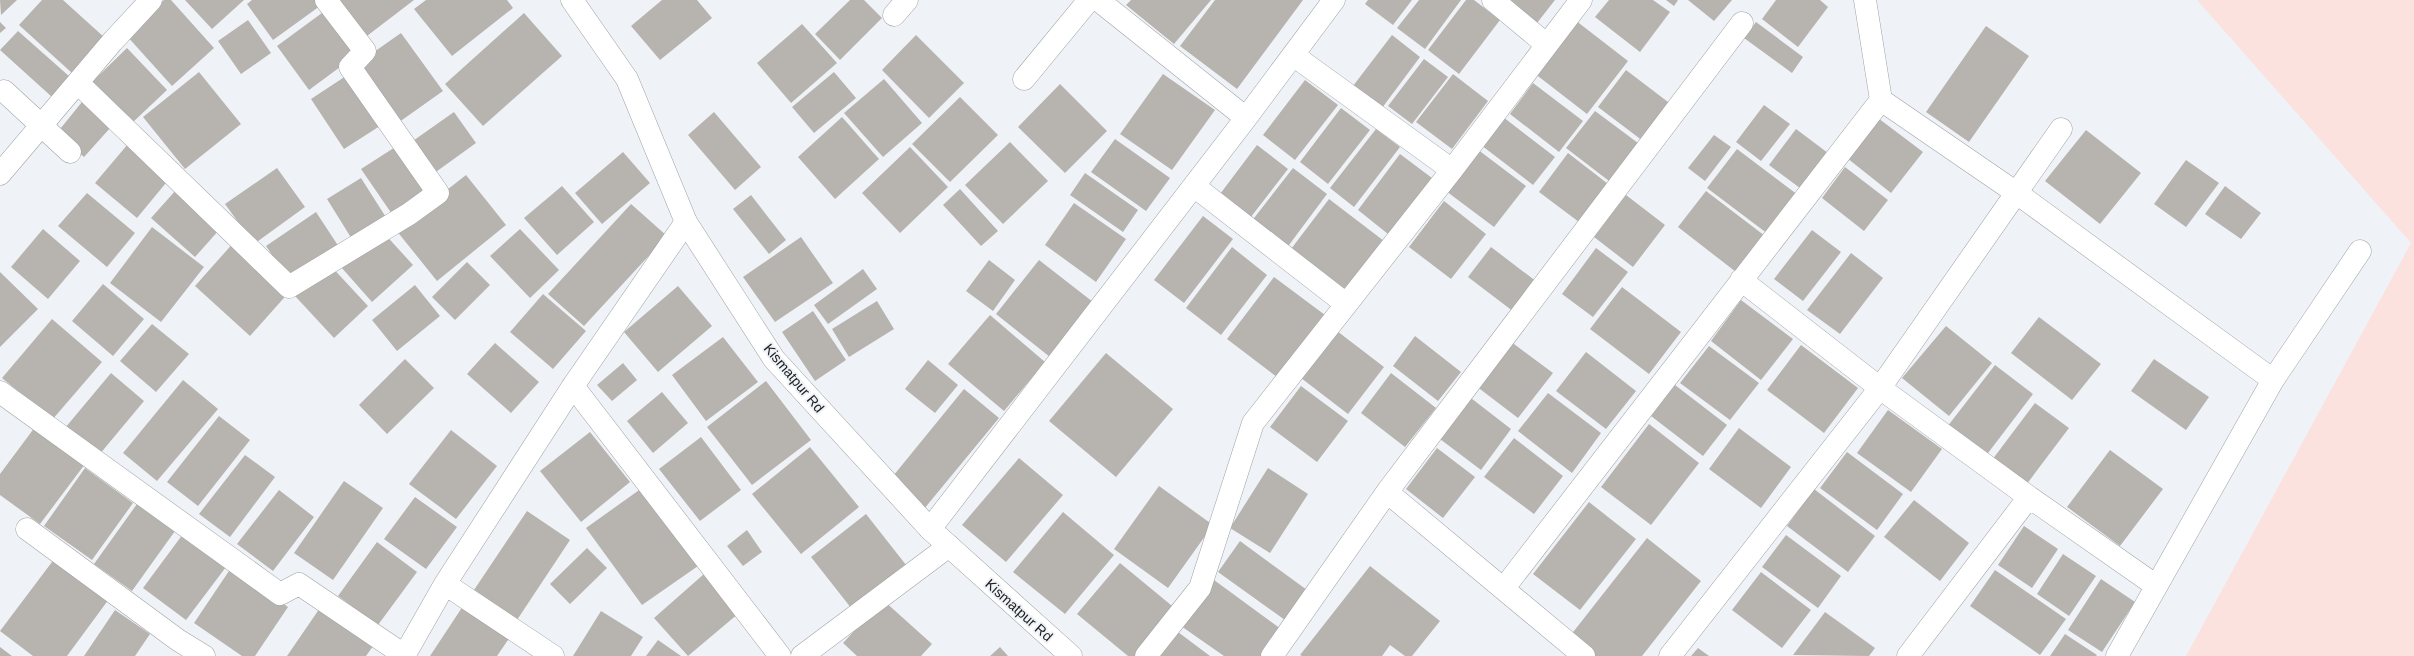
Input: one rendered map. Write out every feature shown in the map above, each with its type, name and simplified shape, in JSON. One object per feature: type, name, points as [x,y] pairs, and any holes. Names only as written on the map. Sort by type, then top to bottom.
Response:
[{"type":"street","points":[[0,174],[41,124],[151,0]]},
{"type":"street","points":[[78,83],[289,287],[408,214],[438,193],[350,67],[365,51],[326,0]]},
{"type":"street","name":"Kismatpur Rd","points":[[572,0],[627,79],[686,222],[774,359],[930,529],[1071,656]]},
{"type":"street","points":[[1024,80],[1089,0]]},
{"type":"street","points":[[1098,0],[1246,118]]},
{"type":"street","points":[[930,529],[1246,118],[1334,0]]},
{"type":"street","points":[[1493,0],[1547,45]]},
{"type":"street","points":[[1146,656],[1200,588],[1252,423],[1452,170],[1581,0]]},
{"type":"street","points":[[1865,0],[1881,100],[2018,194],[2273,380]]},
{"type":"street","points":[[1272,656],[1387,492],[1742,23]]},
{"type":"street","points":[[1293,55],[1452,170]]},
{"type":"street","points":[[4,91],[70,152]]},
{"type":"street","points":[[1504,588],[1881,100]]},
{"type":"street","points":[[1670,656],[1880,388],[2018,194],[2061,129]]},
{"type":"street","points":[[1194,186],[1346,304]]},
{"type":"street","points":[[0,392],[280,594],[299,584],[404,656],[445,584],[573,386],[686,222]]},
{"type":"street","points":[[2117,656],[2155,586],[2273,380],[2360,251]]},
{"type":"street","points":[[1741,280],[1880,388],[2029,497],[2155,586]]},
{"type":"street","points":[[573,386],[780,656]]},
{"type":"street","points":[[1387,492],[1584,656]]},
{"type":"street","points":[[1908,656],[2029,497]]},
{"type":"street","points":[[28,529],[178,640],[204,656]]},
{"type":"street","points":[[802,656],[949,546]]},
{"type":"street","points":[[445,584],[553,656]]},
{"type":"shaded area","points":[[2197,0],[2414,0],[2414,656],[2186,656],[2411,243]]},
{"type":"building","points":[[0,0],[17,0],[1,15]]},
{"type":"building","points":[[42,0],[63,0],[105,38],[72,73],[19,25]]},
{"type":"building","points":[[164,0],[171,0],[214,48],[172,86],[126,35]]},
{"type":"building","points":[[185,0],[244,0],[212,29]]},
{"type":"building","points":[[252,0],[316,0],[320,6],[273,40],[247,4]]},
{"type":"building","points":[[332,0],[414,0],[363,39]]},
{"type":"building","points":[[426,0],[507,0],[513,8],[452,56],[414,9]]},
{"type":"building","points":[[662,0],[697,0],[712,18],[660,60],[631,26]]},
{"type":"building","points":[[850,0],[864,0],[882,18],[840,60],[815,34]]},
{"type":"building","points":[[1131,0],[1211,0],[1174,44],[1126,5]]},
{"type":"building","points":[[1215,0],[1303,0],[1237,89],[1180,46]]},
{"type":"building","points":[[1368,0],[1412,0],[1393,25],[1365,4]]},
{"type":"building","points":[[1419,0],[1461,0],[1425,49],[1397,28]]},
{"type":"building","points":[[1466,0],[1474,0],[1500,20],[1459,74],[1428,50]]},
{"type":"building","points":[[1507,0],[1555,0],[1537,23]]},
{"type":"building","points":[[1609,0],[1653,0],[1670,12],[1640,52],[1595,17]]},
{"type":"building","points":[[1666,0],[1678,0],[1674,6]]},
{"type":"building","points":[[1688,0],[1732,0],[1714,21]]},
{"type":"building","points":[[1776,0],[1820,0],[1828,7],[1798,47],[1762,19]]},
{"type":"building","points":[[326,10],[359,53],[309,90],[277,46]]},
{"type":"building","points":[[524,13],[562,56],[483,126],[445,84]]},
{"type":"building","points":[[248,20],[271,53],[241,74],[218,41]]},
{"type":"building","points":[[1575,20],[1628,61],[1587,114],[1534,73]]},
{"type":"building","points":[[0,22],[6,28],[0,33]]},
{"type":"building","points":[[1756,22],[1803,57],[1792,73],[1744,38]]},
{"type":"building","points":[[802,24],[837,63],[791,103],[757,63]]},
{"type":"building","points":[[1986,26],[2029,56],[1969,142],[1926,112]]},
{"type":"building","points":[[18,31],[70,77],[52,97],[0,50]]},
{"type":"building","points":[[401,33],[443,91],[395,125],[354,66]]},
{"type":"building","points":[[916,35],[964,83],[929,118],[882,70]]},
{"type":"building","points":[[1392,35],[1420,57],[1382,108],[1353,86]]},
{"type":"building","points":[[127,48],[167,90],[132,123],[92,82]]},
{"type":"building","points":[[1424,59],[1448,77],[1412,124],[1388,106]]},
{"type":"building","points":[[1626,70],[1672,105],[1643,141],[1598,107]]},
{"type":"building","points":[[199,72],[241,124],[185,169],[143,117]]},
{"type":"building","points":[[834,72],[856,98],[814,133],[792,107]]},
{"type":"building","points":[[349,74],[383,124],[344,149],[311,99]]},
{"type":"building","points":[[1163,74],[1215,110],[1172,170],[1120,134]]},
{"type":"building","points":[[1453,74],[1488,101],[1452,149],[1416,122]]},
{"type":"building","points":[[884,79],[922,123],[883,157],[844,113]]},
{"type":"building","points":[[1305,80],[1338,105],[1295,160],[1263,135]]},
{"type":"building","points":[[1533,83],[1583,121],[1559,152],[1510,114]]},
{"type":"building","points":[[1060,84],[1107,131],[1065,173],[1018,127]]},
{"type":"building","points":[[960,97],[998,135],[950,182],[912,144]]},
{"type":"building","points":[[82,102],[111,127],[84,157],[56,134]]},
{"type":"building","points":[[1764,105],[1790,124],[1761,161],[1736,142]]},
{"type":"building","points":[[1341,108],[1370,130],[1328,184],[1300,162]]},
{"type":"building","points":[[1595,111],[1642,146],[1613,184],[1566,148]]},
{"type":"building","points":[[454,112],[476,143],[433,174],[410,143]]},
{"type":"building","points":[[714,112],[761,167],[735,190],[688,135]]},
{"type":"building","points":[[842,117],[879,159],[835,199],[798,157]]},
{"type":"building","points":[[1503,117],[1555,157],[1533,185],[1481,145]]},
{"type":"building","points":[[1878,118],[1923,152],[1891,193],[1847,158]]},
{"type":"building","points":[[1376,129],[1400,147],[1354,207],[1330,188]]},
{"type":"building","points":[[1796,129],[1832,156],[1804,191],[1769,165]]},
{"type":"building","points":[[2086,130],[2141,173],[2100,224],[2045,181]]},
{"type":"building","points":[[1714,135],[1731,147],[1705,181],[1688,168]]},
{"type":"building","points":[[1115,139],[1170,178],[1146,211],[1091,172]]},
{"type":"building","points":[[1010,142],[1048,181],[1003,224],[965,185]]},
{"type":"building","points":[[128,144],[170,178],[137,218],[95,183]]},
{"type":"building","points":[[400,144],[432,192],[394,217],[361,169]]},
{"type":"building","points":[[1257,145],[1288,169],[1247,222],[1217,198]]},
{"type":"building","points":[[910,147],[948,187],[900,233],[862,193]]},
{"type":"building","points":[[1477,149],[1526,186],[1494,227],[1446,191]]},
{"type":"building","points":[[1737,149],[1798,195],[1768,234],[1707,188]]},
{"type":"building","points":[[623,152],[650,183],[602,224],[575,193]]},
{"type":"building","points":[[1568,153],[1612,187],[1583,225],[1539,192]]},
{"type":"building","points":[[1400,154],[1432,178],[1388,234],[1358,210]]},
{"type":"building","points":[[2186,160],[2219,183],[2186,227],[2154,204]]},
{"type":"building","points":[[1845,167],[1888,200],[1864,231],[1822,198]]},
{"type":"building","points":[[277,168],[305,207],[254,244],[225,204]]},
{"type":"building","points":[[1293,168],[1327,194],[1286,249],[1251,222]]},
{"type":"building","points":[[1085,173],[1138,210],[1123,232],[1070,195]]},
{"type":"building","points":[[466,175],[506,225],[437,281],[396,230]]},
{"type":"building","points":[[361,178],[389,222],[355,244],[327,199]]},
{"type":"building","points":[[562,186],[594,222],[557,255],[524,218]]},
{"type":"building","points":[[2225,186],[2261,213],[2241,239],[2205,214]]},
{"type":"building","points":[[960,189],[998,231],[981,246],[943,205]]},
{"type":"building","points":[[176,190],[220,229],[195,257],[151,218]]},
{"type":"building","points":[[1706,191],[1765,236],[1736,272],[1678,227]]},
{"type":"building","points":[[87,193],[135,233],[107,267],[58,226]]},
{"type":"building","points":[[751,195],[786,240],[769,254],[733,209]]},
{"type":"building","points":[[1626,195],[1665,225],[1633,267],[1594,237]]},
{"type":"building","points":[[1329,199],[1384,241],[1343,295],[1288,253]]},
{"type":"building","points":[[1444,201],[1486,234],[1451,279],[1409,247]]},
{"type":"building","points":[[1074,203],[1126,239],[1096,282],[1045,245]]},
{"type":"building","points":[[631,204],[667,236],[584,326],[548,294]]},
{"type":"building","points":[[316,212],[339,247],[289,280],[266,246]]},
{"type":"building","points":[[1203,216],[1233,239],[1184,303],[1154,280]]},
{"type":"building","points":[[152,227],[204,267],[161,322],[110,283]]},
{"type":"building","points":[[43,229],[80,261],[48,299],[11,267]]},
{"type":"building","points":[[520,229],[559,270],[530,298],[490,256]]},
{"type":"building","points":[[1812,230],[1841,252],[1803,301],[1774,279]]},
{"type":"building","points":[[382,231],[413,265],[372,302],[341,267]]},
{"type":"building","points":[[801,237],[833,283],[775,322],[743,277]]},
{"type":"building","points":[[235,241],[291,290],[250,336],[195,286]]},
{"type":"building","points":[[1232,247],[1267,275],[1221,335],[1186,308]]},
{"type":"building","points":[[1491,247],[1537,282],[1514,312],[1468,277]]},
{"type":"building","points":[[1596,248],[1628,272],[1593,317],[1562,294]]},
{"type":"building","points":[[1851,253],[1883,278],[1840,334],[1807,310]]},
{"type":"building","points":[[989,260],[1015,280],[993,311],[966,291]]},
{"type":"building","points":[[1039,260],[1093,302],[1050,357],[996,314]]},
{"type":"building","points":[[467,262],[490,285],[455,320],[432,297]]},
{"type":"building","points":[[329,264],[368,306],[334,338],[295,296]]},
{"type":"building","points":[[863,269],[877,289],[828,324],[814,305]]},
{"type":"building","points":[[0,272],[38,309],[0,347]]},
{"type":"building","points":[[1274,277],[1325,315],[1277,377],[1227,339]]},
{"type":"building","points":[[103,284],[144,319],[113,356],[72,321]]},
{"type":"building","points":[[415,285],[440,316],[397,351],[372,320]]},
{"type":"building","points":[[678,286],[712,326],[658,372],[624,332]]},
{"type":"building","points":[[1622,287],[1681,332],[1649,374],[1590,329]]},
{"type":"building","points":[[543,294],[586,331],[553,369],[510,332]]},
{"type":"building","points":[[1741,300],[1793,339],[1761,380],[1711,341]]},
{"type":"building","points":[[877,301],[894,329],[849,357],[832,329]]},
{"type":"building","points":[[813,311],[846,360],[815,381],[782,332]]},
{"type":"building","points":[[990,315],[1045,362],[1004,411],[948,364]]},
{"type":"building","points":[[2039,317],[2101,364],[2072,400],[2011,353]]},
{"type":"building","points":[[52,319],[102,362],[52,420],[2,378]]},
{"type":"building","points":[[152,324],[189,354],[156,392],[120,361]]},
{"type":"building","points":[[1946,326],[1992,363],[1949,416],[1902,378]]},
{"type":"building","points":[[1337,331],[1384,367],[1348,414],[1301,378]]},
{"type":"building","points":[[1415,336],[1461,372],[1438,401],[1393,366]]},
{"type":"building","points":[[723,337],[758,382],[706,421],[672,375]]},
{"type":"building","points":[[1510,341],[1553,373],[1518,418],[1476,386]]},
{"type":"building","points":[[495,343],[539,382],[511,413],[467,374]]},
{"type":"building","points":[[1801,345],[1858,388],[1824,433],[1767,390]]},
{"type":"building","points":[[1709,346],[1759,383],[1730,420],[1680,383]]},
{"type":"building","points":[[1586,352],[1636,391],[1606,429],[1556,391]]},
{"type":"building","points":[[1106,353],[1173,409],[1116,477],[1049,421]]},
{"type":"building","points":[[405,359],[434,388],[387,434],[359,405]]},
{"type":"building","points":[[2154,359],[2209,397],[2186,430],[2131,391]]},
{"type":"building","points":[[928,360],[958,385],[935,413],[905,389]]},
{"type":"building","points":[[623,363],[637,380],[612,401],[597,385]]},
{"type":"building","points":[[1995,365],[2033,394],[1985,457],[1947,427]]},
{"type":"building","points":[[111,373],[144,401],[99,455],[65,428]]},
{"type":"building","points":[[1391,373],[1436,408],[1405,447],[1361,413]]},
{"type":"building","points":[[183,380],[218,409],[157,481],[123,453]]},
{"type":"building","points":[[766,381],[811,440],[752,485],[707,427]]},
{"type":"building","points":[[1675,385],[1727,425],[1703,456],[1651,416]]},
{"type":"building","points":[[1301,386],[1348,421],[1317,462],[1270,427]]},
{"type":"building","points":[[964,389],[999,418],[924,509],[889,481]]},
{"type":"building","points":[[662,392],[688,423],[653,453],[627,421]]},
{"type":"building","points":[[1548,393],[1601,433],[1572,473],[1518,431]]},
{"type":"building","points":[[1467,395],[1511,429],[1481,470],[1436,436]]},
{"type":"building","points":[[2035,403],[2069,428],[2026,485],[1992,460]]},
{"type":"building","points":[[1888,410],[1942,449],[1911,492],[1857,453]]},
{"type":"building","points":[[219,416],[250,440],[198,506],[167,482]]},
{"type":"building","points":[[1649,424],[1699,463],[1651,525],[1601,487]]},
{"type":"building","points":[[35,427],[85,464],[40,524],[0,495],[0,474]]},
{"type":"building","points":[[1739,428],[1791,467],[1761,508],[1709,469]]},
{"type":"building","points":[[451,430],[497,466],[456,519],[409,484]]},
{"type":"building","points":[[590,432],[630,482],[581,522],[540,471]]},
{"type":"building","points":[[701,437],[741,490],[700,521],[659,469]]},
{"type":"building","points":[[1514,438],[1563,476],[1534,514],[1484,477]]},
{"type":"building","points":[[810,447],[859,507],[801,554],[752,494]]},
{"type":"building","points":[[1437,448],[1475,477],[1443,518],[1406,489]]},
{"type":"building","points":[[2110,450],[2163,489],[2120,546],[2067,507]]},
{"type":"building","points":[[1847,452],[1903,494],[1877,530],[1820,488]]},
{"type":"building","points":[[245,455],[275,477],[230,537],[199,514]]},
{"type":"building","points":[[1019,458],[1063,495],[1006,562],[962,525]]},
{"type":"building","points":[[85,468],[133,503],[92,560],[44,526]]},
{"type":"building","points":[[1268,468],[1308,494],[1270,553],[1230,528]]},
{"type":"building","points":[[344,481],[383,508],[333,580],[294,553]]},
{"type":"building","points":[[1159,486],[1213,525],[1168,588],[1114,549]]},
{"type":"building","points":[[642,488],[698,566],[642,605],[586,528]]},
{"type":"building","points":[[1814,489],[1875,536],[1848,572],[1787,526]]},
{"type":"building","points":[[279,490],[314,517],[273,571],[237,544]]},
{"type":"building","points":[[415,497],[457,527],[426,569],[384,539]]},
{"type":"building","points":[[1914,500],[1969,543],[1940,581],[1884,537]]},
{"type":"building","points":[[1589,502],[1636,539],[1580,610],[1533,574]]},
{"type":"building","points":[[137,504],[175,531],[132,591],[94,564]]},
{"type":"building","points":[[527,511],[570,540],[517,620],[474,590]]},
{"type":"building","points":[[1063,512],[1114,555],[1065,614],[1013,572]]},
{"type":"building","points":[[866,514],[910,570],[855,613],[811,557]]},
{"type":"building","points":[[2024,526],[2058,549],[2032,588],[1998,565]]},
{"type":"building","points":[[747,530],[762,552],[743,566],[727,546]]},
{"type":"building","points":[[183,534],[226,567],[186,620],[143,588]]},
{"type":"building","points":[[1786,535],[1841,576],[1818,608],[1762,567]]},
{"type":"building","points":[[1647,538],[1701,581],[1642,656],[1595,656],[1570,636]]},
{"type":"building","points":[[1240,541],[1307,590],[1285,620],[1218,572]]},
{"type":"building","points":[[377,542],[417,572],[378,625],[338,596]]},
{"type":"building","points":[[587,548],[607,568],[570,604],[550,584]]},
{"type":"building","points":[[2063,554],[2096,576],[2069,616],[2037,594]]},
{"type":"building","points":[[55,558],[109,599],[67,656],[33,656],[0,631]]},
{"type":"building","points":[[1120,563],[1177,610],[1139,656],[1128,656],[1077,614]]},
{"type":"building","points":[[1370,566],[1440,621],[1412,656],[1405,656],[1390,645],[1382,656],[1300,655]]},
{"type":"building","points":[[231,568],[288,607],[255,656],[242,656],[194,623]]},
{"type":"building","points":[[1995,570],[2066,619],[2040,655],[1970,606]]},
{"type":"building","points":[[1761,572],[1811,610],[1782,648],[1732,610]]},
{"type":"building","points":[[704,574],[739,613],[688,656],[654,618]]},
{"type":"building","points":[[2101,579],[2135,602],[2102,652],[2068,630]]},
{"type":"building","points":[[1214,580],[1281,629],[1262,656],[1224,656],[1181,626]]},
{"type":"building","points":[[883,600],[932,644],[921,656],[857,656],[843,643]]},
{"type":"building","points":[[465,603],[512,634],[497,656],[430,656]]},
{"type":"building","points":[[322,605],[376,642],[366,656],[287,656]]},
{"type":"building","points":[[115,610],[150,634],[135,656],[84,656]]},
{"type":"building","points":[[601,611],[643,637],[631,656],[573,656]]},
{"type":"building","points":[[1825,612],[1875,648],[1869,656],[1793,655]]},
{"type":"building","points":[[1178,632],[1210,656],[1160,656]]},
{"type":"building","points":[[2065,634],[2097,655],[2050,656]]},
{"type":"building","points":[[658,640],[681,656],[646,656]]},
{"type":"building","points":[[0,647],[12,656],[0,656]]},
{"type":"building","points":[[1000,647],[1008,656],[990,656]]},
{"type":"building","points":[[1698,648],[1709,656],[1691,656]]}]
